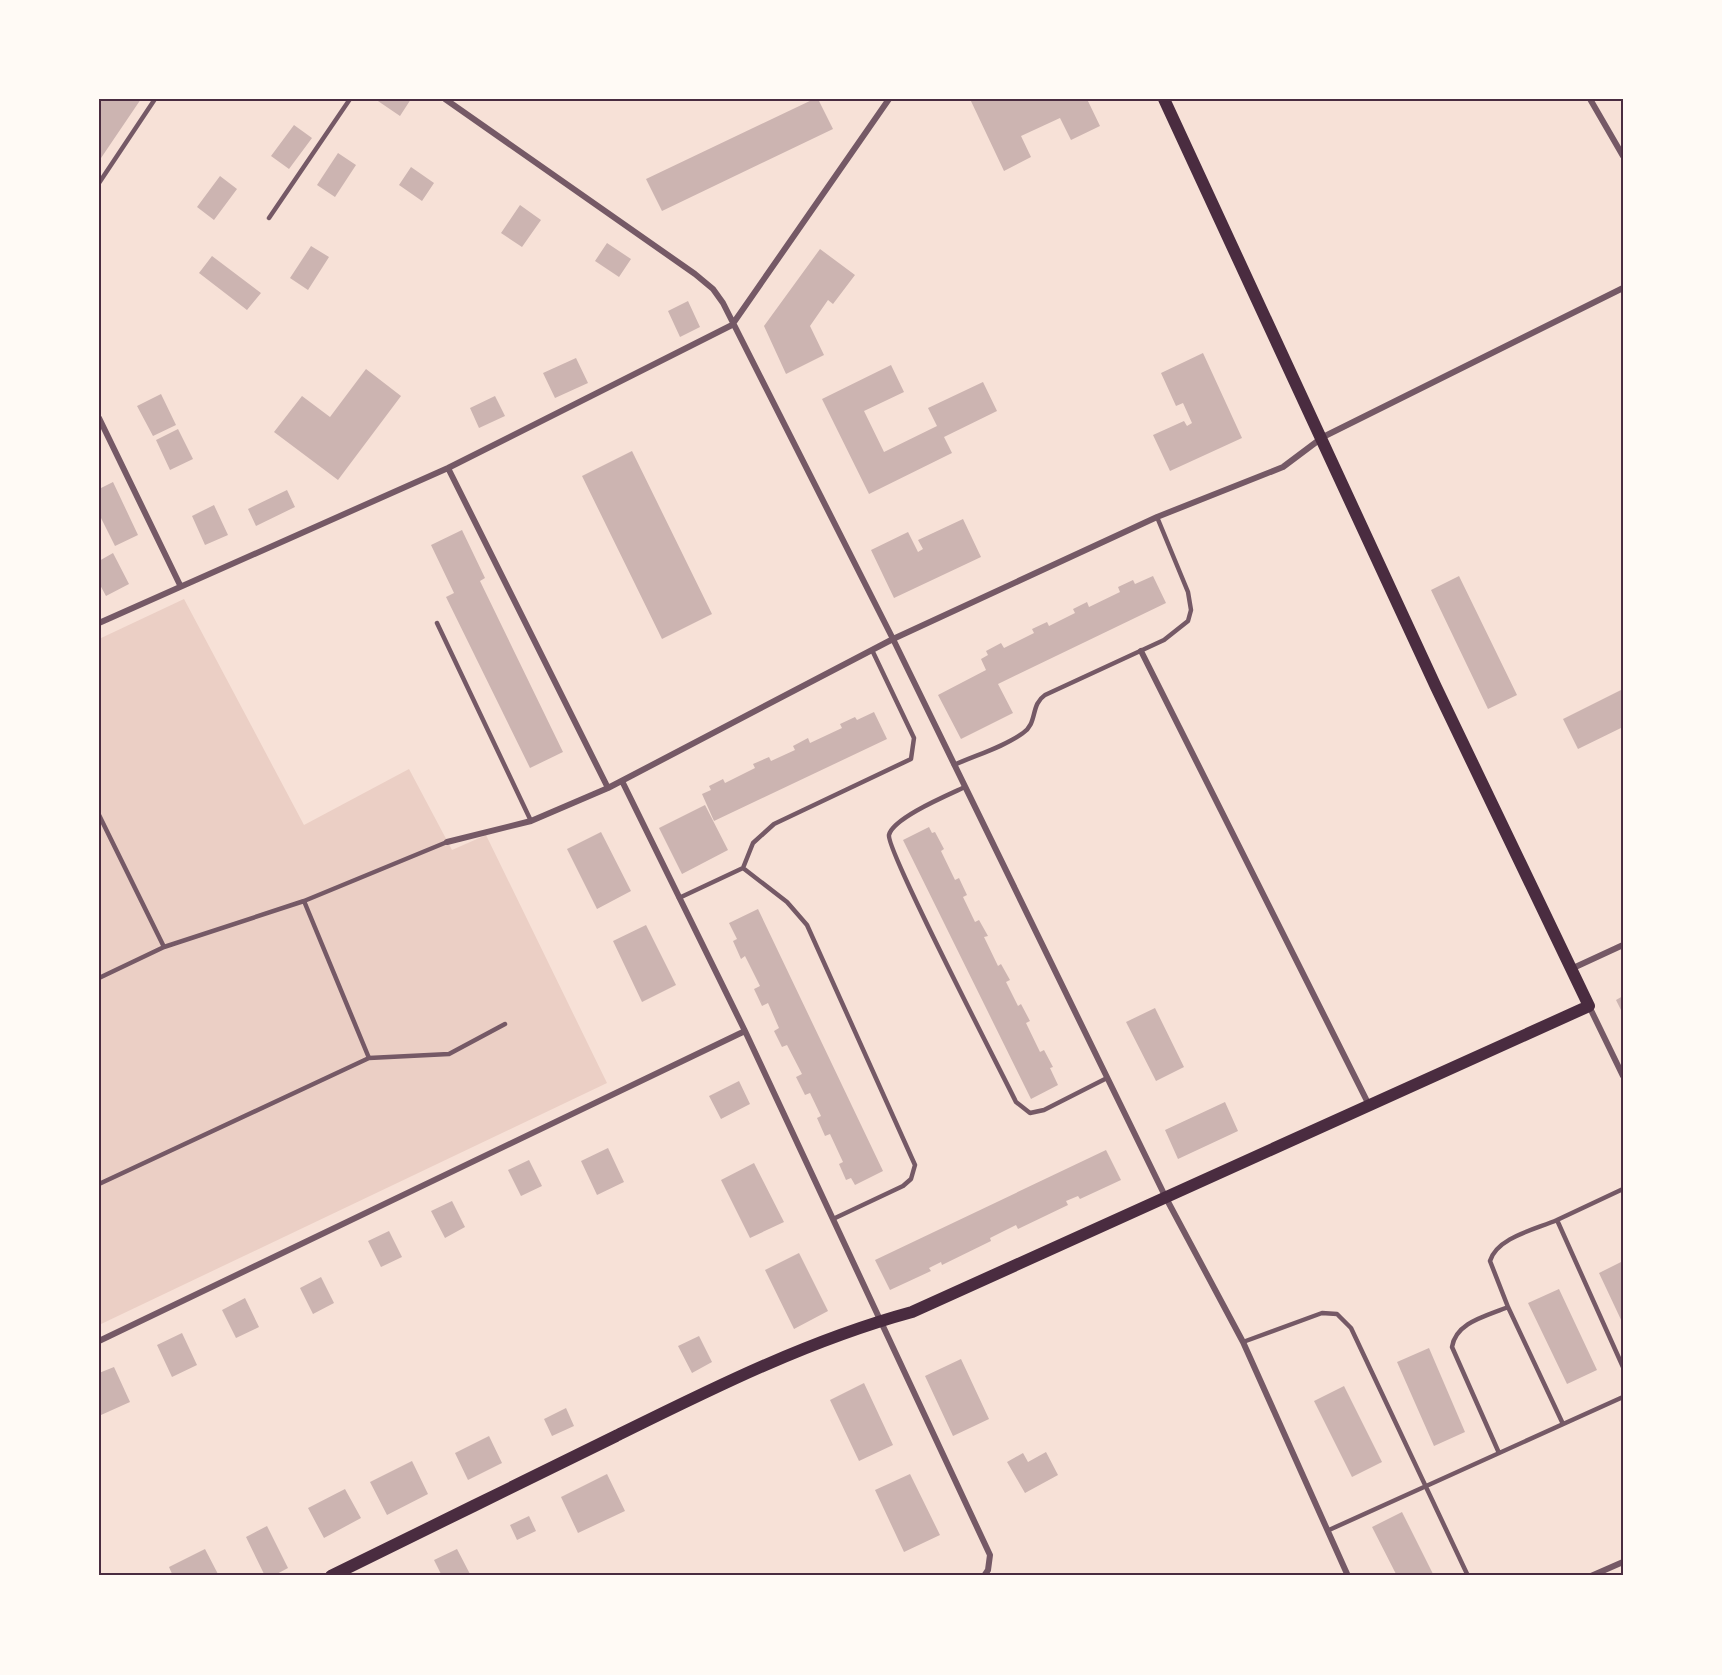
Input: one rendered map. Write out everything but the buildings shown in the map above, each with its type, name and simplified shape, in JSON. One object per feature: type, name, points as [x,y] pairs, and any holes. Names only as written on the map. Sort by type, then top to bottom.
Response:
[{"type":"main road","points":[[331,1576],[749,1372],[880,1320],[912,1312],[1589,1006],[1436,687],[1323,437],[1164,99]]},
{"type":"street","points":[[445,99],[695,274],[713,289],[893,639],[1166,1198],[1244,1342],[1348,1576]]},
{"type":"street","points":[[99,623],[180,585],[448,468],[732,325],[889,99]]},
{"type":"street","points":[[1590,99],[1623,156]]},
{"type":"street","points":[[447,842],[531,821],[608,788],[893,639],[1157,517],[1283,467],[1323,437],[1623,288]]},
{"type":"street","points":[[99,418],[180,585]]},
{"type":"street","points":[[448,468],[608,788]]},
{"type":"street","points":[[1141,651],[1369,1106]]},
{"type":"street","points":[[622,781],[745,1031],[990,1555],[988,1570],[984,1576]]},
{"type":"street","points":[[1571,969],[1623,945]]},
{"type":"street","points":[[1589,1006],[1623,1076]]},
{"type":"street","points":[[99,1341],[745,1031]]},
{"type":"street","points":[[1591,1576],[1623,1562]]},
{"type":"lane","points":[[99,183],[155,99]]},
{"type":"lane","points":[[269,218],[350,99]]},
{"type":"lane","points":[[954,765],[1023,733],[1033,722],[1037,700],[1045,695],[1141,651],[1180,629],[1188,621],[1191,609],[1188,592],[1157,517]]},
{"type":"lane","points":[[437,624],[531,821]]},
{"type":"lane","points":[[679,898],[744,868],[753,843],[774,824],[911,759],[914,738],[872,650]]},
{"type":"lane","points":[[965,787],[899,822],[890,833],[890,844],[917,903],[1016,1102],[1023,1109],[1030,1113],[1044,1110],[1107,1078]]},
{"type":"lane","points":[[99,815],[164,947]]},
{"type":"lane","points":[[99,978],[164,947],[304,901],[447,842]]},
{"type":"lane","points":[[744,868],[787,902],[807,925],[915,1165],[911,1179],[903,1186],[833,1219]]},
{"type":"lane","points":[[304,901],[369,1058]]},
{"type":"lane","points":[[99,1184],[369,1058],[449,1053],[505,1024]]},
{"type":"lane","points":[[1563,1424],[1491,1268],[1492,1255],[1505,1242],[1623,1189]]},
{"type":"lane","points":[[1557,1220],[1623,1366]]},
{"type":"lane","points":[[1499,1453],[1452,1347],[1453,1340],[1465,1325],[1508,1307]]},
{"type":"lane","points":[[1244,1342],[1322,1312],[1337,1314],[1351,1328],[1468,1576]]},
{"type":"lane","points":[[1329,1530],[1623,1397]]},
{"type":"shaded area","points":[[184,599],[304,825],[409,769],[452,850],[486,835],[607,1083],[99,1325],[99,639]]}]
